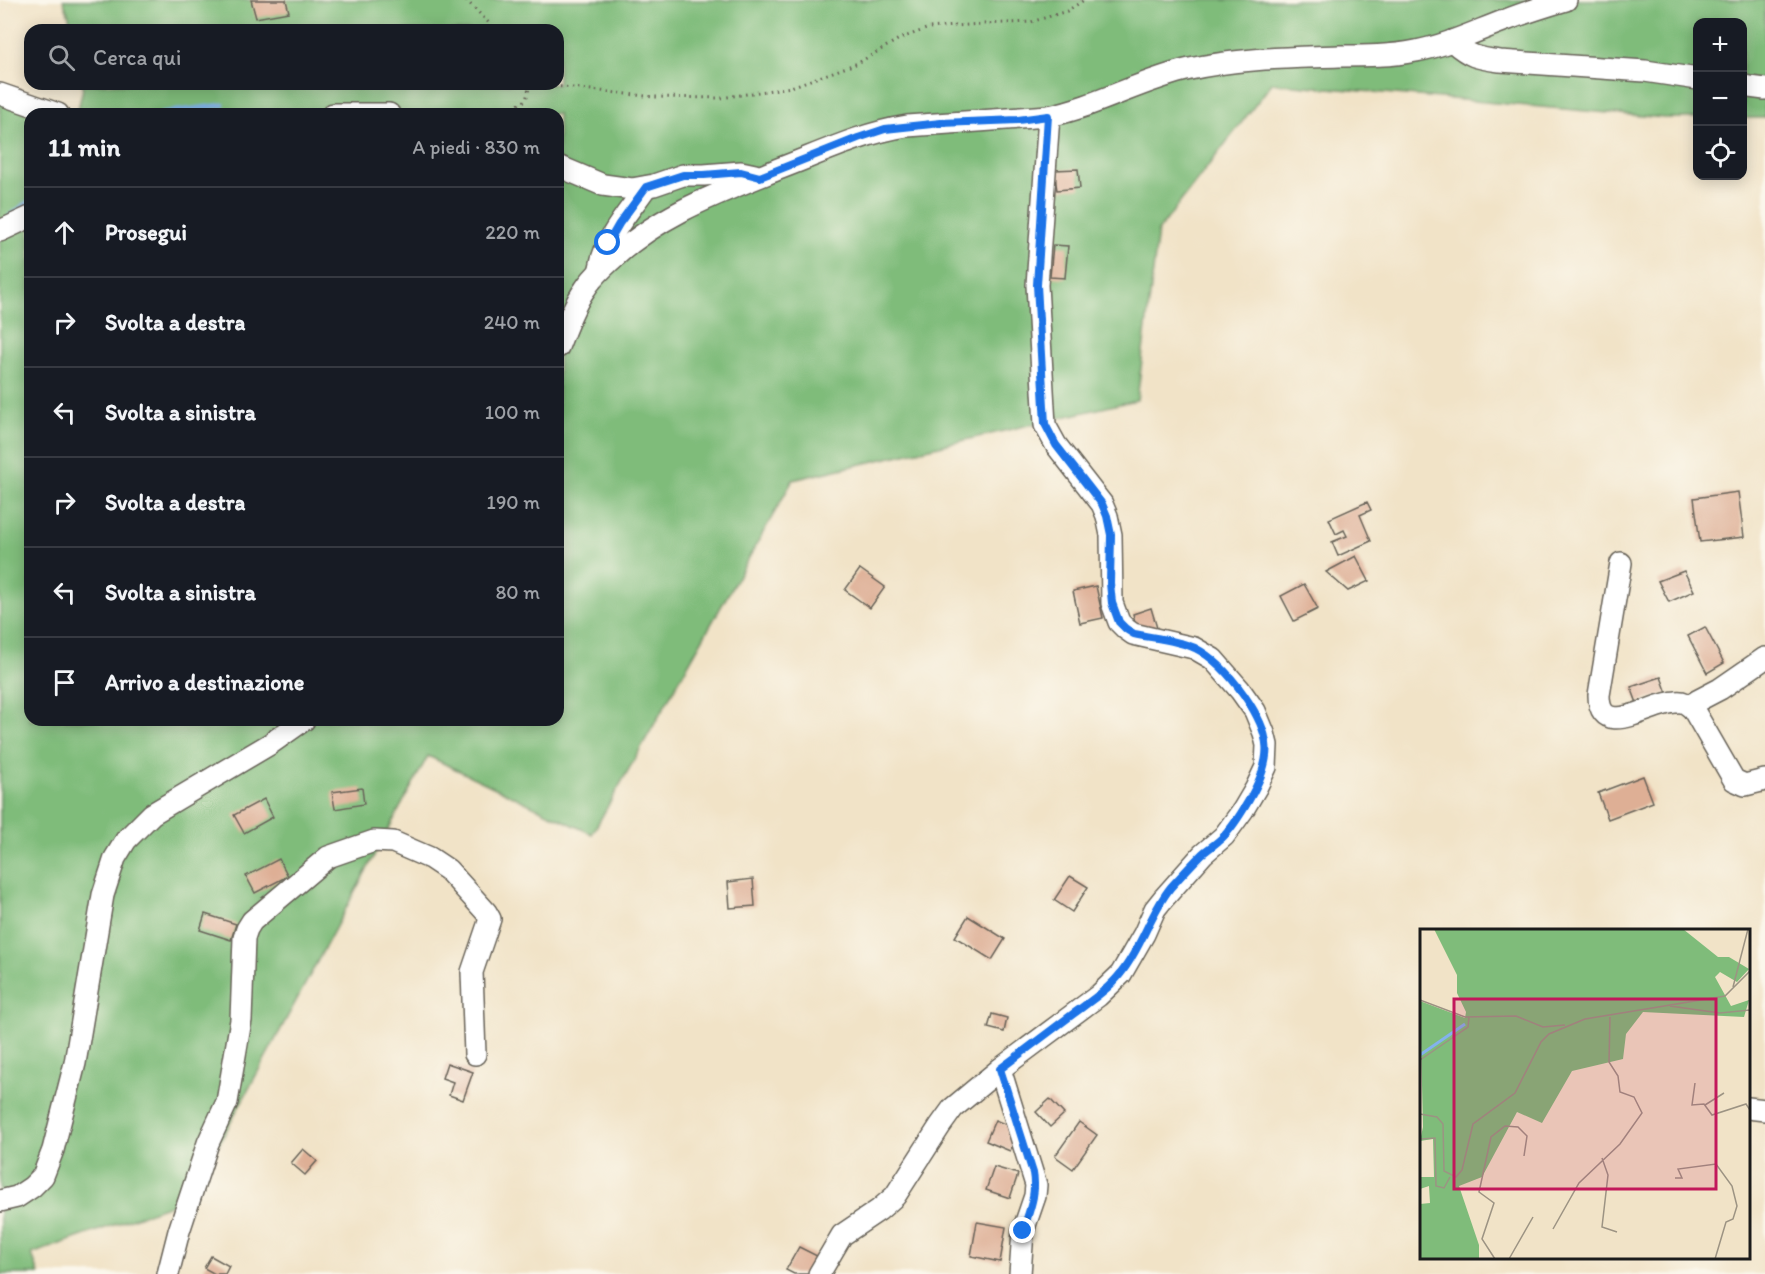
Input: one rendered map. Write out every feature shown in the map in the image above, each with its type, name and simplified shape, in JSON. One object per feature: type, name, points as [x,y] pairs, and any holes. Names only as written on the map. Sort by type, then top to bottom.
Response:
[{"type":"street","points":[[564,332],[585,288],[599,272],[620,251],[666,218],[720,192],[885,129],[941,123],[1018,120],[1069,112],[1157,78],[1221,63],[1264,58],[1391,55],[1417,51],[1452,41],[1566,0]]},
{"type":"street","points":[[1452,41],[1466,54],[1488,60],[1645,70],[1693,78]]},
{"type":"street","points":[[1747,87],[1765,89]]},
{"type":"street","points":[[0,94],[41,108]]},
{"type":"street","points":[[819,1274],[842,1235],[895,1196],[953,1108],[1000,1069],[1098,996],[1121,974],[1144,934],[1155,909],[1203,854],[1224,836],[1243,810],[1266,766],[1265,739],[1255,711],[1213,659],[1194,648],[1134,634],[1119,622],[1112,603],[1111,535],[1107,516],[1102,504],[1056,445],[1045,424],[1037,285],[1048,116]]},
{"type":"street","points":[[564,169],[603,185],[632,189],[683,175],[741,172],[760,177]]},
{"type":"street","points":[[599,272],[608,243],[646,187]]},
{"type":"street","points":[[0,231],[24,220]]},
{"type":"street","points":[[1621,563],[1599,694],[1602,711],[1611,718],[1621,718],[1674,701],[1685,702],[1693,709],[1734,780],[1744,785],[1765,780]]},
{"type":"street","points":[[1693,709],[1697,701],[1720,689],[1765,658]]},
{"type":"street","points":[[0,1201],[17,1197],[32,1187],[43,1176],[53,1150],[75,1063],[103,895],[115,858],[126,840],[152,814],[270,744],[296,726]]},
{"type":"street","points":[[168,1274],[179,1231],[208,1143],[227,1102],[241,1020],[243,948],[247,929],[252,921],[328,856],[374,841],[393,842],[429,858],[448,870],[486,912],[490,919],[472,972],[474,1054]]},
{"type":"street","points":[[1000,1069],[1036,1185],[1035,1196],[1023,1231],[1020,1274]]},
{"type":"street","points":[[1750,1108],[1765,1110]]},
{"type":"path","points":[[466,0],[490,24]]},
{"type":"path","points":[[564,87],[654,97],[721,98],[791,87],[858,63],[899,39],[929,28],[1031,22],[1067,11],[1084,0]]},
{"type":"path","points":[[513,108],[526,100],[528,90]]},
{"type":"green space","points":[[63,0],[1765,0],[1765,118],[1747,118],[1747,18],[1693,18],[1693,118],[1664,118],[1272,83],[1158,231],[1137,400],[793,480],[592,834],[428,756],[190,1198],[32,1254],[39,1274],[0,1274],[0,99],[24,111],[24,726],[564,726],[564,108],[78,108],[83,90],[564,90],[564,24],[70,24]]},
{"type":"building","points":[[251,0],[286,0],[289,12],[256,18]]},
{"type":"building","points":[[1078,169],[1080,188],[1057,190],[1054,170]]},
{"type":"building","points":[[1053,245],[1068,246],[1065,278],[1050,277]]},
{"type":"building","points":[[1738,492],[1744,537],[1700,542],[1694,498]]},
{"type":"building","points":[[1367,502],[1371,510],[1360,515],[1371,541],[1338,556],[1332,542],[1347,536],[1344,530],[1336,534],[1329,519]]},
{"type":"building","points":[[1356,556],[1369,581],[1348,591],[1326,572]]},
{"type":"building","points":[[860,569],[885,587],[870,608],[845,590]]},
{"type":"building","points":[[1684,571],[1694,591],[1669,602],[1658,581]]},
{"type":"building","points":[[1304,584],[1318,609],[1294,621],[1281,596]]},
{"type":"building","points":[[1096,586],[1103,618],[1080,623],[1073,591]]},
{"type":"building","points":[[1151,608],[1157,628],[1138,633],[1133,614]]},
{"type":"building","points":[[1705,627],[1724,663],[1707,673],[1688,636]]},
{"type":"building","points":[[1661,677],[1667,693],[1637,703],[1631,687]]},
{"type":"building","points":[[1643,776],[1653,802],[1608,819],[1598,793]]},
{"type":"building","points":[[362,788],[364,804],[335,809],[332,792]]},
{"type":"building","points":[[264,799],[273,817],[244,833],[234,815]]},
{"type":"building","points":[[279,859],[288,876],[255,893],[246,876]]},
{"type":"building","points":[[1070,876],[1088,887],[1072,912],[1054,900]]},
{"type":"building","points":[[753,879],[755,906],[730,908],[728,882]]},
{"type":"building","points":[[205,914],[236,924],[231,940],[200,930]]},
{"type":"building","points":[[968,916],[1005,939],[992,960],[955,937]]},
{"type":"building","points":[[992,1014],[1007,1018],[1004,1032],[988,1028]]},
{"type":"building","points":[[447,1063],[473,1072],[463,1100],[449,1095],[453,1082],[442,1078]]},
{"type":"building","points":[[1050,1099],[1064,1114],[1050,1127],[1036,1112]]},
{"type":"building","points":[[995,1120],[1019,1130],[1010,1151],[986,1141]]},
{"type":"building","points":[[1079,1122],[1097,1135],[1073,1169],[1055,1156]]},
{"type":"building","points":[[303,1149],[317,1161],[305,1175],[291,1163]]},
{"type":"building","points":[[994,1167],[1018,1174],[1010,1198],[986,1190]]},
{"type":"building","points":[[977,1222],[1006,1227],[1000,1262],[971,1256]]},
{"type":"building","points":[[799,1247],[819,1257],[810,1274],[794,1274],[786,1270]]},
{"type":"building","points":[[211,1256],[229,1266],[225,1274],[215,1274],[204,1268]]},
{"type":"waterway","points":[[200,108],[223,105]]},
{"type":"waterway","points":[[10,216],[24,206]]},
{"type":"route","points":[[608,243],[646,187],[683,175],[741,172],[760,177],[885,129],[1048,116],[1037,270],[1045,424],[1049,435],[1102,504],[1107,516],[1111,535],[1112,603],[1119,622],[1134,634],[1194,648],[1213,659],[1255,711],[1264,732],[1267,757],[1261,778],[1234,824],[1172,887],[1155,909],[1144,934],[1121,974],[1098,996],[1000,1069],[1036,1185],[1035,1196],[1023,1231]]}]
